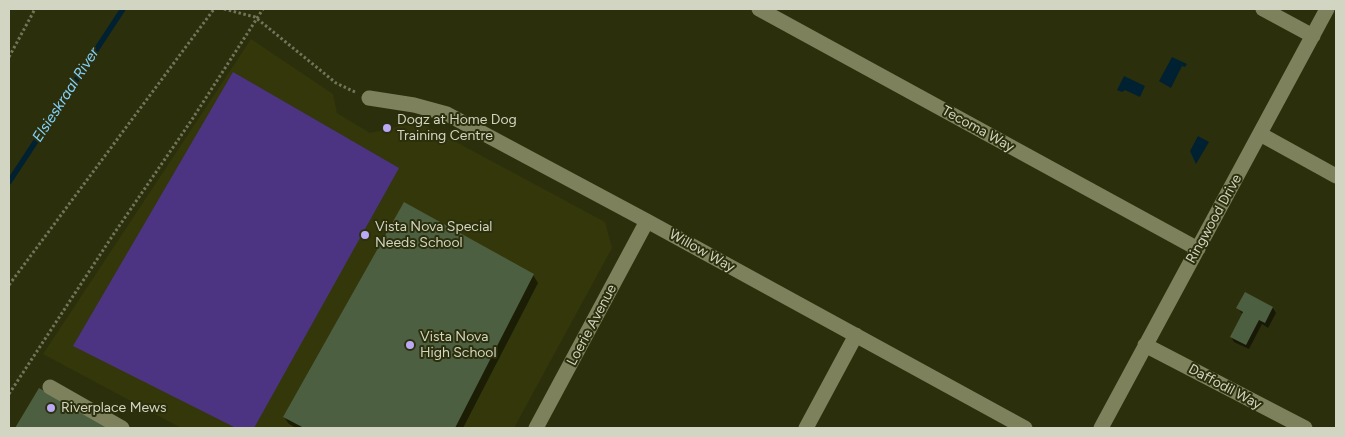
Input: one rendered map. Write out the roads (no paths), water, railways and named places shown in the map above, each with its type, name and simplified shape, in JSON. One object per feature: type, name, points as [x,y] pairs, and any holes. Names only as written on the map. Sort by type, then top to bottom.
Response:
[{"type":"street","name":"Tecoma Way","points":[[759,9],[1198,249]]},
{"type":"street","points":[[1263,9],[1313,36]]},
{"type":"street","name":"Ringwood Drive","points":[[1101,428],[1327,9]]},
{"type":"street","name":"Willow Way","points":[[369,98],[414,104],[447,114],[1025,428]]},
{"type":"street","points":[[1260,134],[1336,176]]},
{"type":"street","name":"Loerie Avenue","points":[[536,428],[647,221]]},
{"type":"street","points":[[806,428],[856,335]]},
{"type":"street","name":"Daffodil Way","points":[[1145,345],[1304,428]]},
{"type":"street","points":[[50,387],[122,428]]},
{"type":"water","points":[[1172,57],[1187,64],[1185,67],[1182,66],[1171,88],[1159,81]]},
{"type":"water","points":[[1124,76],[1145,86],[1140,97],[1125,90],[1122,92],[1117,90]]},
{"type":"water","points":[[1198,136],[1209,142],[1196,164],[1190,151]]},
{"type":"waterway","name":"Elsieskraal River","points":[[9,182],[123,9]]},
{"type":"place","name":"Dogz at Home Dog Training Centre","points":[[387,128]]},
{"type":"place","name":"Vista Nova Special Needs School","points":[[365,235]]},
{"type":"place","name":"Vista Nova High School","points":[[410,345]]},
{"type":"place","name":"Riverplace Mews","points":[[51,408]]}]
